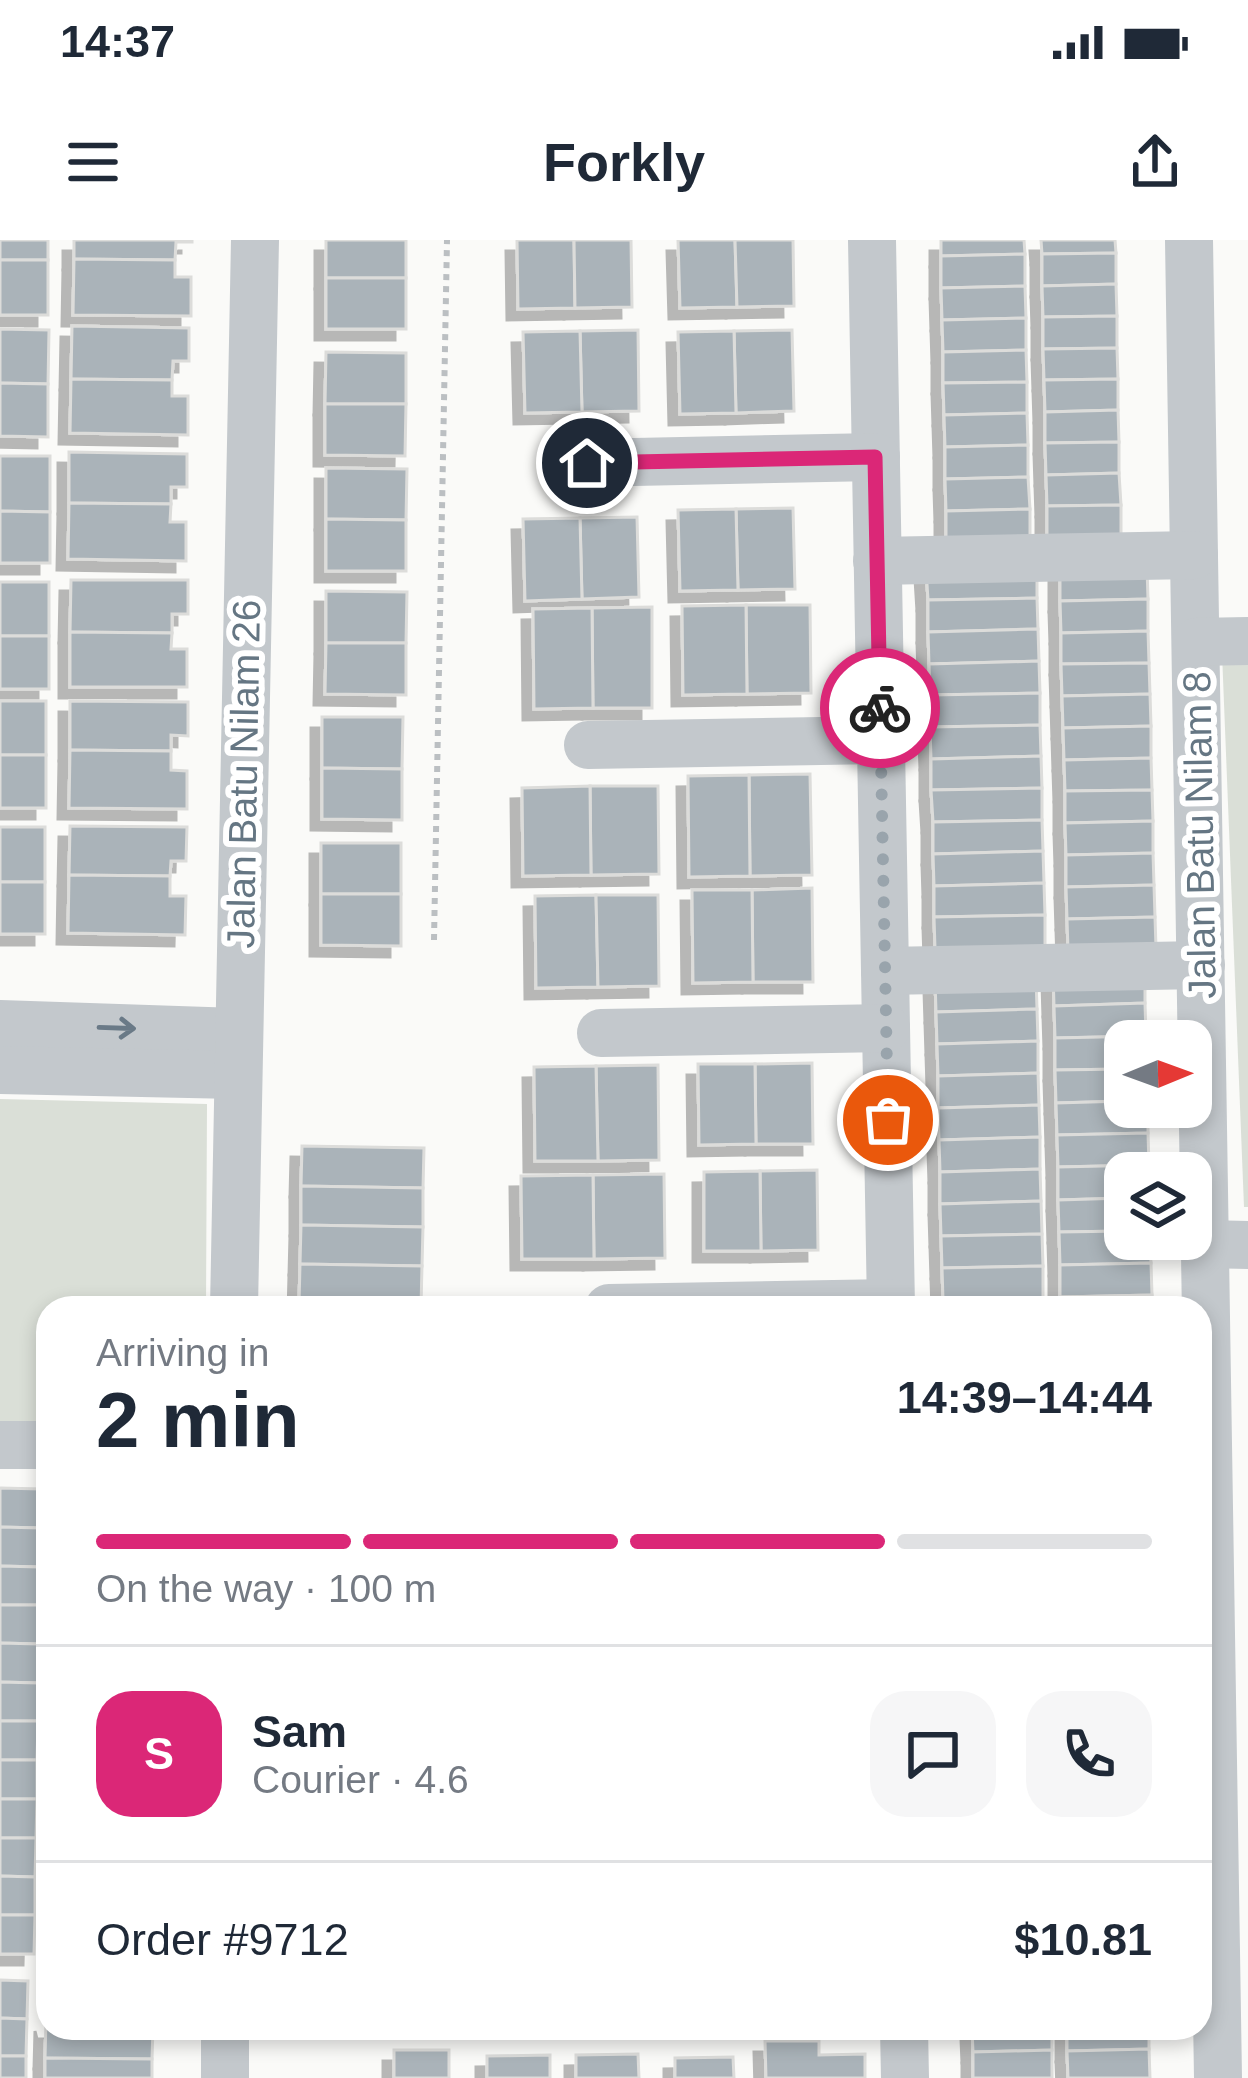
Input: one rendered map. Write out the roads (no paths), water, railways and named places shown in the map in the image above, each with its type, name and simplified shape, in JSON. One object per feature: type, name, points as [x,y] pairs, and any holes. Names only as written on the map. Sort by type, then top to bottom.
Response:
[{"type":"street","name":"Jalan Batu Nilam 26","points":[[234,1296],[255,240]]},
{"type":"street","points":[[872,240],[891,1296]]},
{"type":"street","name":"Jalan Batu Nilam 8","points":[[1189,240],[1201,965],[1227,1245],[1212,1327]]},
{"type":"street","points":[[587,463],[875,457]]},
{"type":"street","points":[[877,561],[1194,555]]},
{"type":"street","points":[[1196,642],[1248,641]]},
{"type":"street","points":[[588,745],[880,740]]},
{"type":"street","points":[[885,971],[1201,965]]},
{"type":"street","points":[[0,1024],[237,1053]]},
{"type":"street","points":[[601,1034],[886,1028]]},
{"type":"street","points":[[0,1070],[237,1053]]},
{"type":"street","points":[[0,1445],[36,1445]]},
{"type":"street","name":"Jalan Batu Nilam 8","points":[[1212,1561],[1221,1776],[1218,2078]]},
{"type":"street","points":[[225,2040],[225,2078]]},
{"type":"street","points":[[904,2040],[905,2078]]}]
